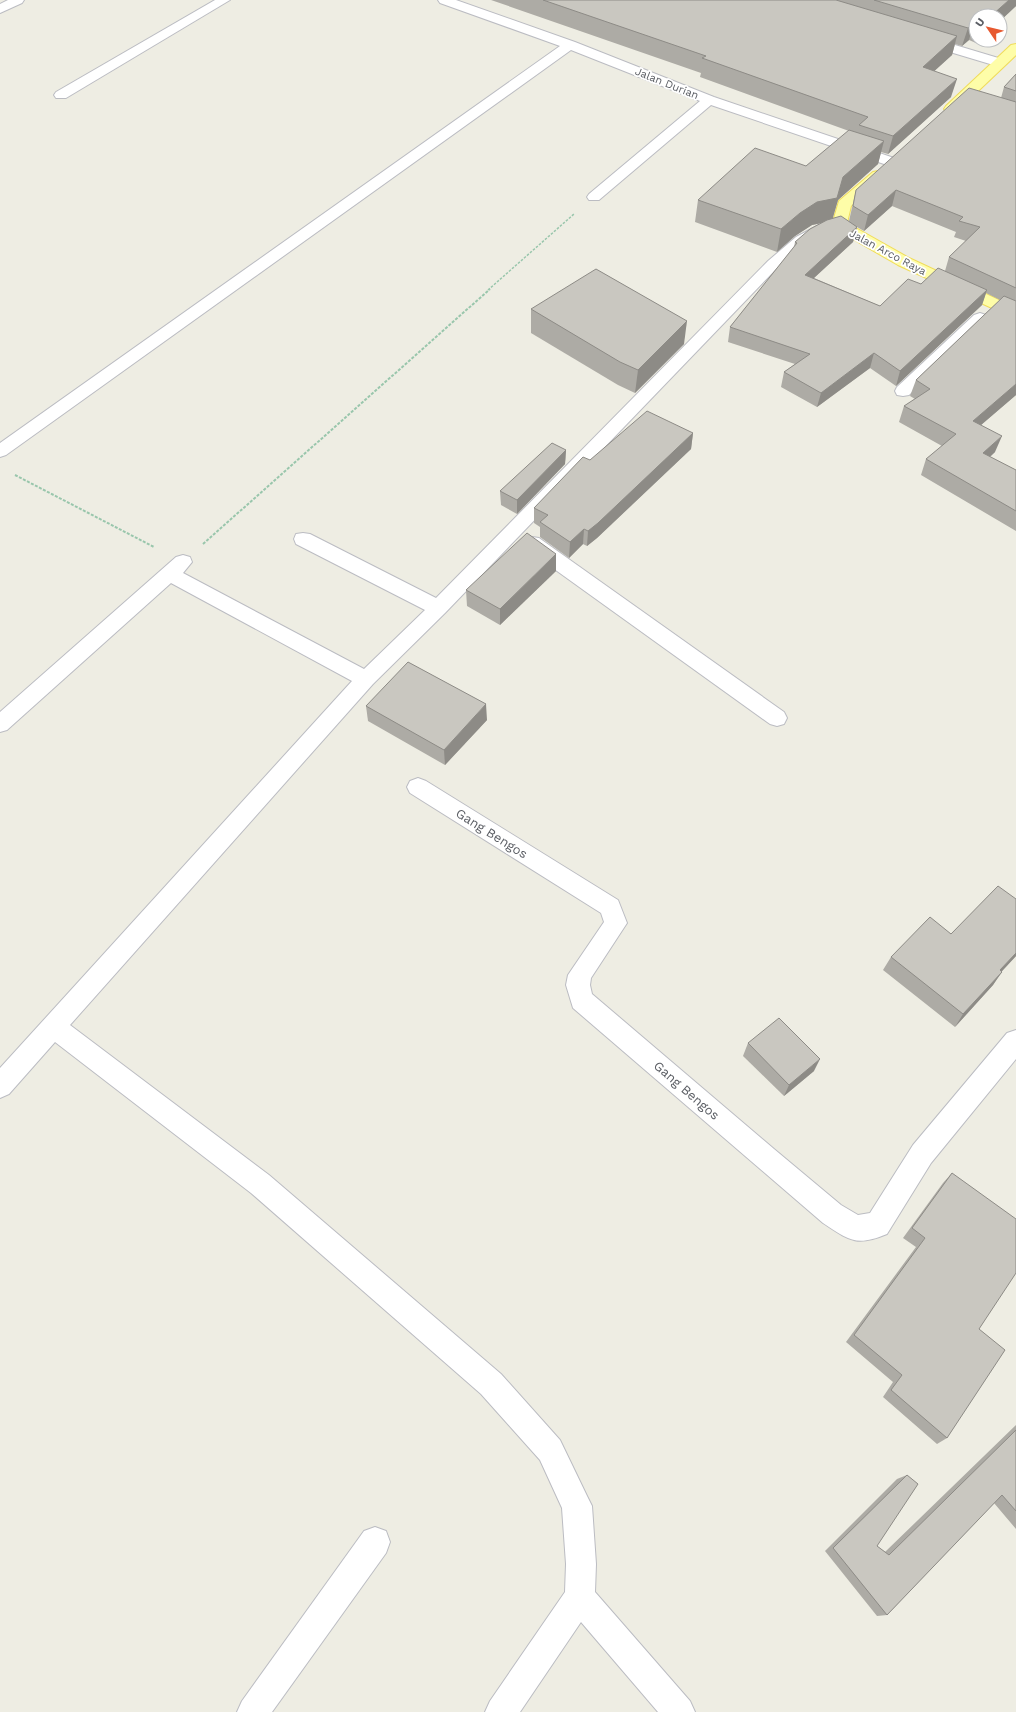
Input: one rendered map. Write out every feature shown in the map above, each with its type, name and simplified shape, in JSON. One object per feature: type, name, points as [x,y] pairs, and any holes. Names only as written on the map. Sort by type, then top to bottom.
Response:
[{"type":"main road","points":[[942,117],[1016,48]]},
{"type":"main road","name":"Jalan Arco Raya","points":[[903,152],[844,204],[839,226],[864,242],[903,262],[1016,314]]},
{"type":"street","points":[[0,9],[18,0]]},
{"type":"street","points":[[61,95],[224,0]]},
{"type":"street","name":"Jalan Durian","points":[[444,0],[570,45],[709,100],[892,162]]},
{"type":"street","points":[[910,36],[1000,63]]},
{"type":"street","points":[[0,452],[570,45]]},
{"type":"street","points":[[964,97],[979,102]]},
{"type":"street","points":[[594,197],[709,100]]},
{"type":"street","points":[[0,1086],[366,680],[438,608],[513,529],[773,264],[801,240],[818,229],[839,226]]},
{"type":"street","points":[[903,391],[995,304]]},
{"type":"street","points":[[513,529],[777,718]]},
{"type":"street","points":[[303,539],[438,608]]},
{"type":"street","points":[[0,724],[176,568],[366,680]]},
{"type":"street","name":"Gang Bengos","points":[[418,787],[610,907],[616,923],[580,975],[578,985],[581,1000],[796,1184],[832,1214],[855,1229],[878,1225],[922,1154],[1016,1041]]},
{"type":"street","points":[[54,1027],[260,1184],[491,1384],[550,1450],[577,1506],[581,1564],[580,1596],[501,1712]]},
{"type":"street","points":[[253,1712],[375,1542]]},
{"type":"street","points":[[580,1596],[678,1712]]},
{"type":"path","points":[[14,475],[176,568],[594,197]]},
{"type":"building","points":[[543,0],[836,0],[957,36],[923,67],[957,79],[893,136],[859,125],[868,117],[702,58],[706,56]]},
{"type":"building","points":[[874,0],[1009,0],[1000,8],[968,8],[968,28]]},
{"type":"building","points":[[1016,74],[1016,91],[1004,87]]},
{"type":"building","points":[[969,88],[1016,102],[1016,288],[949,257],[980,227],[959,221],[963,217],[896,190],[868,215],[853,206],[856,190]]},
{"type":"building","points":[[849,130],[884,141],[843,177],[837,198],[817,202],[800,213],[781,229],[698,200],[755,148],[806,166]]},
{"type":"building","points":[[841,216],[857,227],[805,275],[880,306],[908,279],[921,284],[938,268],[987,290],[900,371],[874,353],[821,393],[784,372],[810,354],[730,327],[797,243],[795,242],[810,229],[827,220]]},
{"type":"building","points":[[596,269],[687,321],[638,370],[620,362],[531,309]]},
{"type":"building","points":[[1004,296],[1016,301],[1016,384],[973,421],[1002,436],[983,453],[1016,470],[1016,511],[926,459],[956,434],[904,406],[930,389],[916,380]]},
{"type":"building","points":[[647,411],[693,433],[598,523],[588,531],[584,529],[570,542],[540,522],[548,515],[534,508],[583,457],[590,460]]},
{"type":"building","points":[[552,443],[566,450],[517,500],[500,491]]},
{"type":"building","points":[[527,533],[556,554],[500,609],[466,590]]},
{"type":"building","points":[[408,662],[486,704],[444,750],[366,706]]},
{"type":"building","points":[[998,886],[1016,899],[1016,953],[1000,970],[1002,972],[963,1014],[891,957],[930,917],[951,934]]},
{"type":"building","points":[[779,1018],[820,1059],[789,1085],[748,1043]]},
{"type":"building","points":[[952,1173],[1016,1219],[1016,1273],[979,1329],[1005,1350],[947,1438],[891,1390],[902,1375],[854,1335],[925,1238],[912,1228]]},
{"type":"building","points":[[1016,1430],[1016,1511],[1002,1495],[887,1615],[833,1548],[907,1475],[918,1484],[877,1546],[889,1555]]}]
